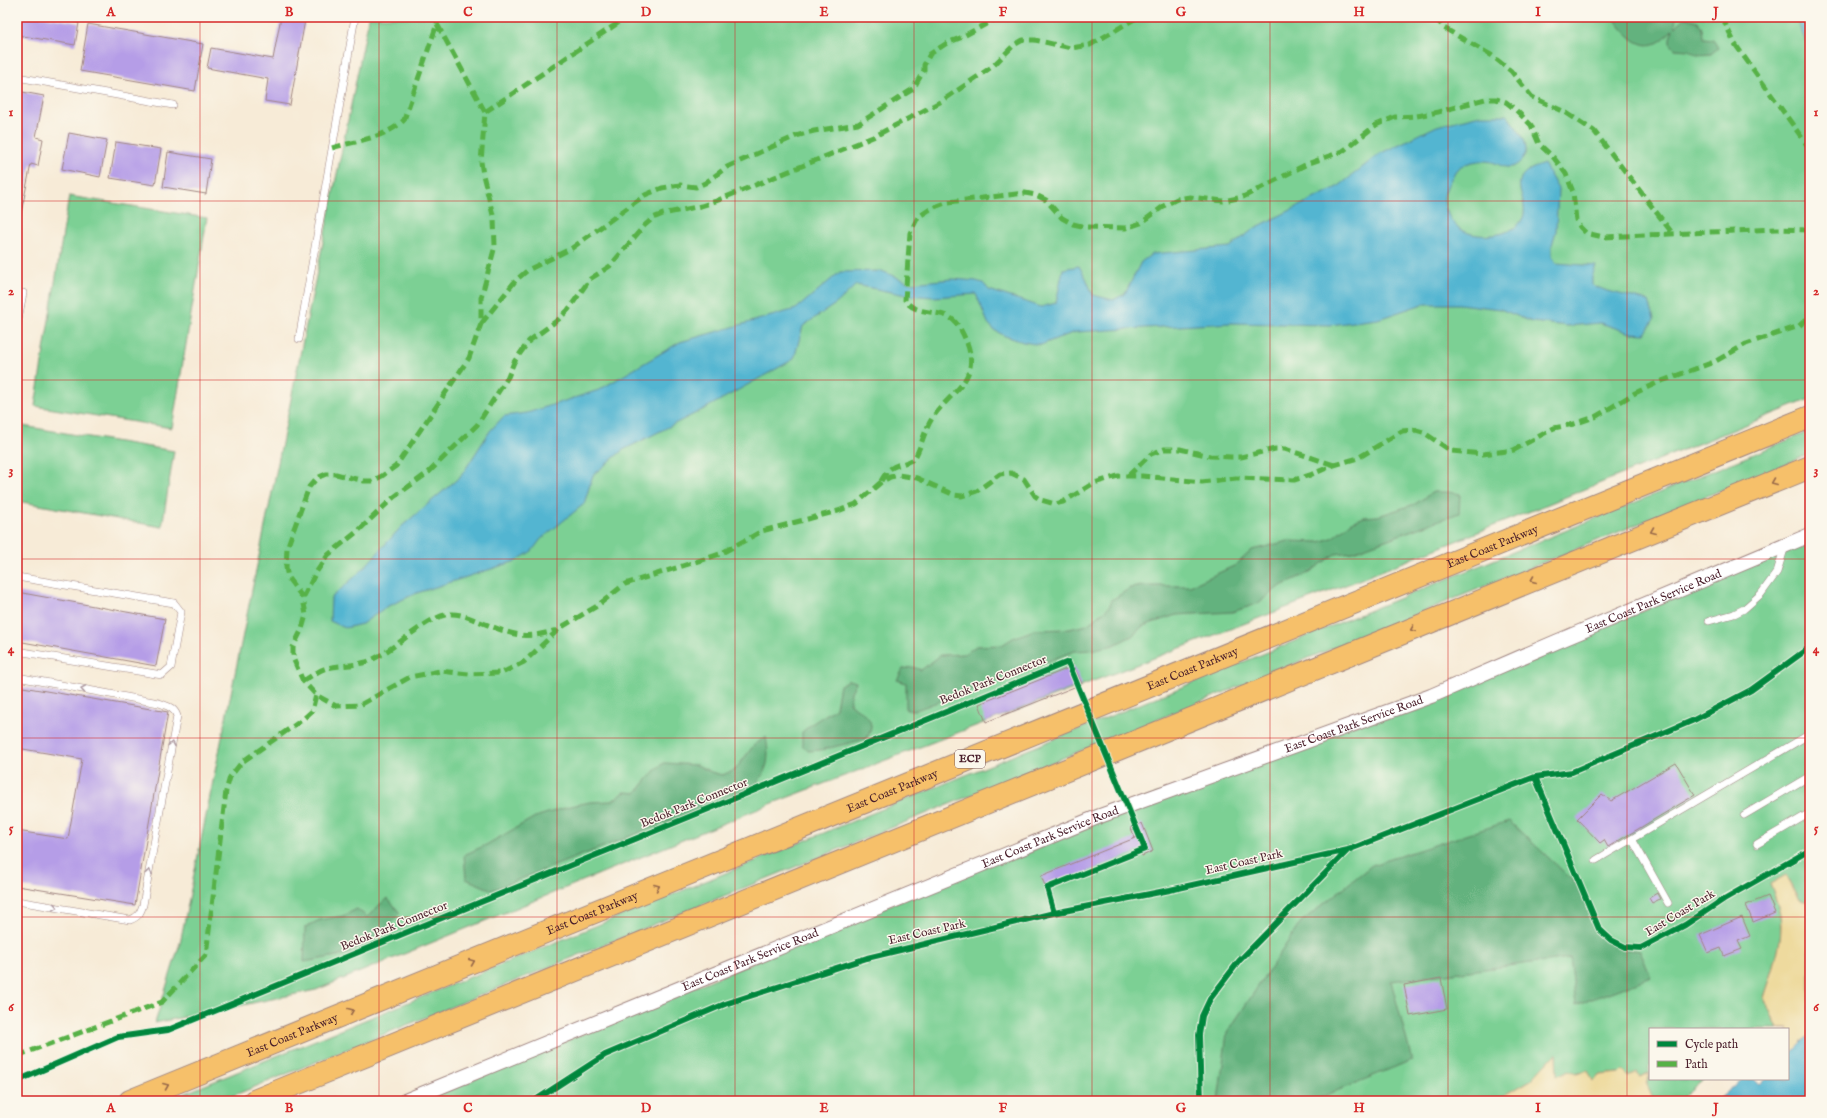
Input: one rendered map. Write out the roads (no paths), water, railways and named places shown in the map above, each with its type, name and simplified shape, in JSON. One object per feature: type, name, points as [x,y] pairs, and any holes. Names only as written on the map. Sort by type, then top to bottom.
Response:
[{"type":"highway","name":"East Coast Parkway","points":[[130,1101],[1810,417]]},
{"type":"highway","points":[[254,1101],[1810,467]]},
{"type":"street","name":"East Coast Park Service Road","points":[[405,1101],[1100,816],[1431,696],[1810,535]]},
{"type":"lane","points":[[299,339],[355,17]]},
{"type":"lane","points":[[17,77],[173,105]]},
{"type":"lane","points":[[17,325],[23,293]]},
{"type":"lane","points":[[1709,621],[1734,614],[1744,609],[1761,594],[1777,572],[1785,546]]},
{"type":"lane","points":[[17,577],[174,603],[181,612],[171,667],[162,675],[17,651]]},
{"type":"lane","points":[[17,677],[159,703],[175,710],[177,716],[143,906],[136,918],[130,920],[17,901]]},
{"type":"lane","points":[[1596,860],[1810,734]]},
{"type":"lane","points":[[1744,815],[1810,776]]},
{"type":"lane","points":[[1757,844],[1810,813]]},
{"type":"lane","points":[[1632,839],[1668,903]]},
{"type":"water","points":[[1795,17],[1810,17],[1810,51]]},
{"type":"water","points":[[1480,115],[1507,115],[1523,138],[1526,150],[1520,162],[1512,167],[1505,167],[1496,163],[1481,161],[1465,164],[1457,169],[1447,188],[1444,199],[1447,211],[1453,223],[1464,231],[1471,234],[1480,235],[1498,234],[1515,227],[1521,221],[1524,214],[1524,205],[1520,191],[1521,178],[1528,171],[1544,164],[1558,189],[1556,231],[1552,245],[1552,256],[1556,263],[1596,266],[1592,277],[1592,285],[1607,291],[1649,301],[1654,319],[1645,334],[1631,333],[1600,323],[1568,326],[1532,322],[1500,309],[1459,304],[1423,304],[1378,319],[1330,325],[1231,323],[1076,332],[1041,345],[1023,342],[1005,336],[994,330],[988,323],[976,294],[934,297],[906,295],[856,285],[837,303],[803,326],[794,359],[706,408],[623,450],[593,475],[584,504],[541,539],[532,551],[516,561],[417,593],[386,607],[362,624],[345,628],[330,621],[331,598],[361,571],[402,526],[461,476],[490,431],[504,416],[527,413],[599,390],[680,342],[796,309],[840,272],[882,271],[910,283],[953,279],[976,281],[983,283],[989,290],[1041,307],[1056,303],[1063,269],[1079,266],[1093,295],[1113,300],[1125,294],[1141,262],[1152,254],[1230,247],[1255,228],[1339,186],[1379,154],[1437,126]]},
{"type":"water","points":[[1810,1034],[1810,1101],[1717,1101],[1741,1080],[1755,1080],[1760,1085],[1765,1080],[1789,1080],[1789,1055]]}]
